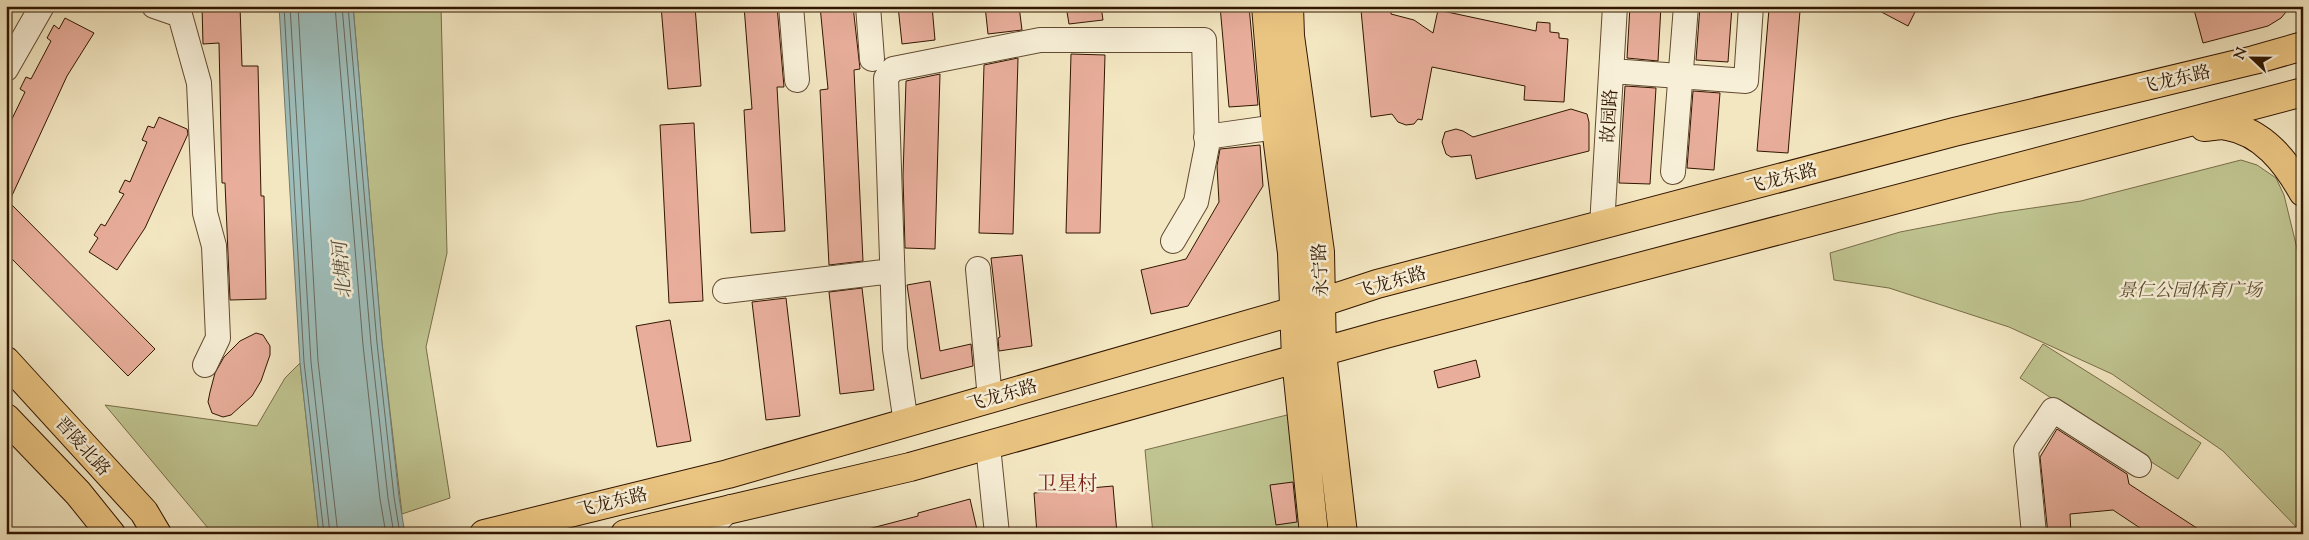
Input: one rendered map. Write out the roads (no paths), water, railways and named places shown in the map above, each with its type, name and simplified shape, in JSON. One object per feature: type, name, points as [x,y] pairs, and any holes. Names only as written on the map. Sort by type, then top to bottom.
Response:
[{"type":"main road","name":"永宁路","points":[[1266,6],[1276,127],[1292,253],[1296,360],[1314,534]]},
{"type":"main road","name":"永宁路","points":[[1288,6],[1290,36],[1320,252],[1322,353],[1343,534]]},
{"type":"main road","name":"飞龙东路","points":[[484,534],[728,474],[1294,311],[1377,284],[1954,132],[2254,60],[2303,46]]},
{"type":"main road","name":"飞龙东路","points":[[625,534],[731,507],[910,467],[1404,329],[2303,92]]},
{"type":"main road","points":[[2160,131],[2226,125],[2258,137],[2290,169],[2303,192]]},
{"type":"main road","name":"晋陵北路","points":[[6,361],[150,523],[173,534]]},
{"type":"main road","name":"晋陵北路","points":[[6,418],[78,493],[111,534]]},
{"type":"main road","points":[[78,493],[101,534]]},
{"type":"street","points":[[6,69],[42,6]]},
{"type":"street","points":[[154,6],[180,11],[199,83],[205,213],[214,246],[218,338],[205,365]]},
{"type":"street","points":[[792,6],[796,80]]},
{"type":"street","points":[[868,6],[872,59]]},
{"type":"street","name":"故园路","points":[[1602,226],[1615,6]]},
{"type":"street","points":[[1673,172],[1686,6]]},
{"type":"street","points":[[1612,71],[1746,81],[1751,6]]},
{"type":"street","points":[[906,423],[895,349],[892,270],[886,78],[893,69],[1040,40],[1204,40],[1206,137],[1196,202],[1173,241]]},
{"type":"street","points":[[1206,137],[1276,127]]},
{"type":"street","points":[[978,269],[990,399]]},
{"type":"street","points":[[725,291],[892,270]]},
{"type":"street","points":[[2034,534],[2026,450],[2053,410],[2139,465]]},
{"type":"street","points":[[988,446],[997,534]]},
{"type":"street","points":[[705,534],[731,507]]},
{"type":"water","name":"北塘河","points":[[279,6],[353,6],[382,343],[399,497],[405,534],[319,534],[300,363]]},
{"type":"district","name":"卫星村","points":[[1067,483]]},
{"type":"park label","name":"景仁公园体育广场","points":[[2190,290]]}]
